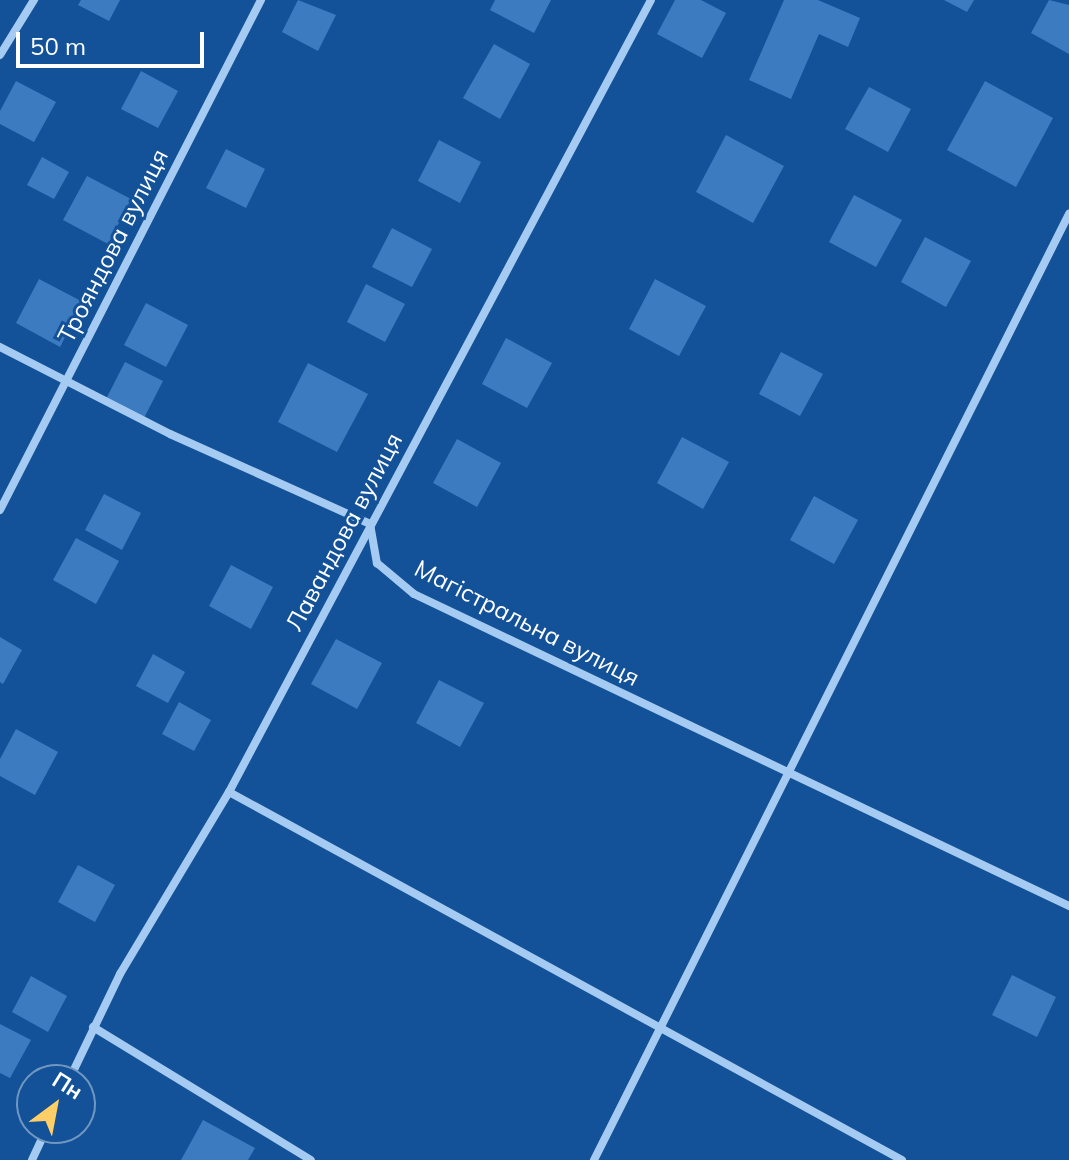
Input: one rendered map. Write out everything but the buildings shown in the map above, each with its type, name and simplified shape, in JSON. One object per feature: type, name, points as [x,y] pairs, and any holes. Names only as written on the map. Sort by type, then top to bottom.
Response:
[{"type":"street","points":[[0,55],[34,0]]},
{"type":"street","name":"Трояндова вулиця","points":[[0,510],[261,0]]},
{"type":"street","name":"Лавандова вулиця","points":[[76,1064],[93,1027],[229,792],[651,0]]},
{"type":"street","points":[[594,1160],[791,776],[1069,214]]},
{"type":"street","points":[[0,347],[370,524]]},
{"type":"street","name":"Магістральна вулиця","points":[[370,524],[377,563],[414,594],[1069,906]]},
{"type":"street","points":[[229,792],[902,1160]]},
{"type":"street","points":[[93,1027],[311,1160]]}]
